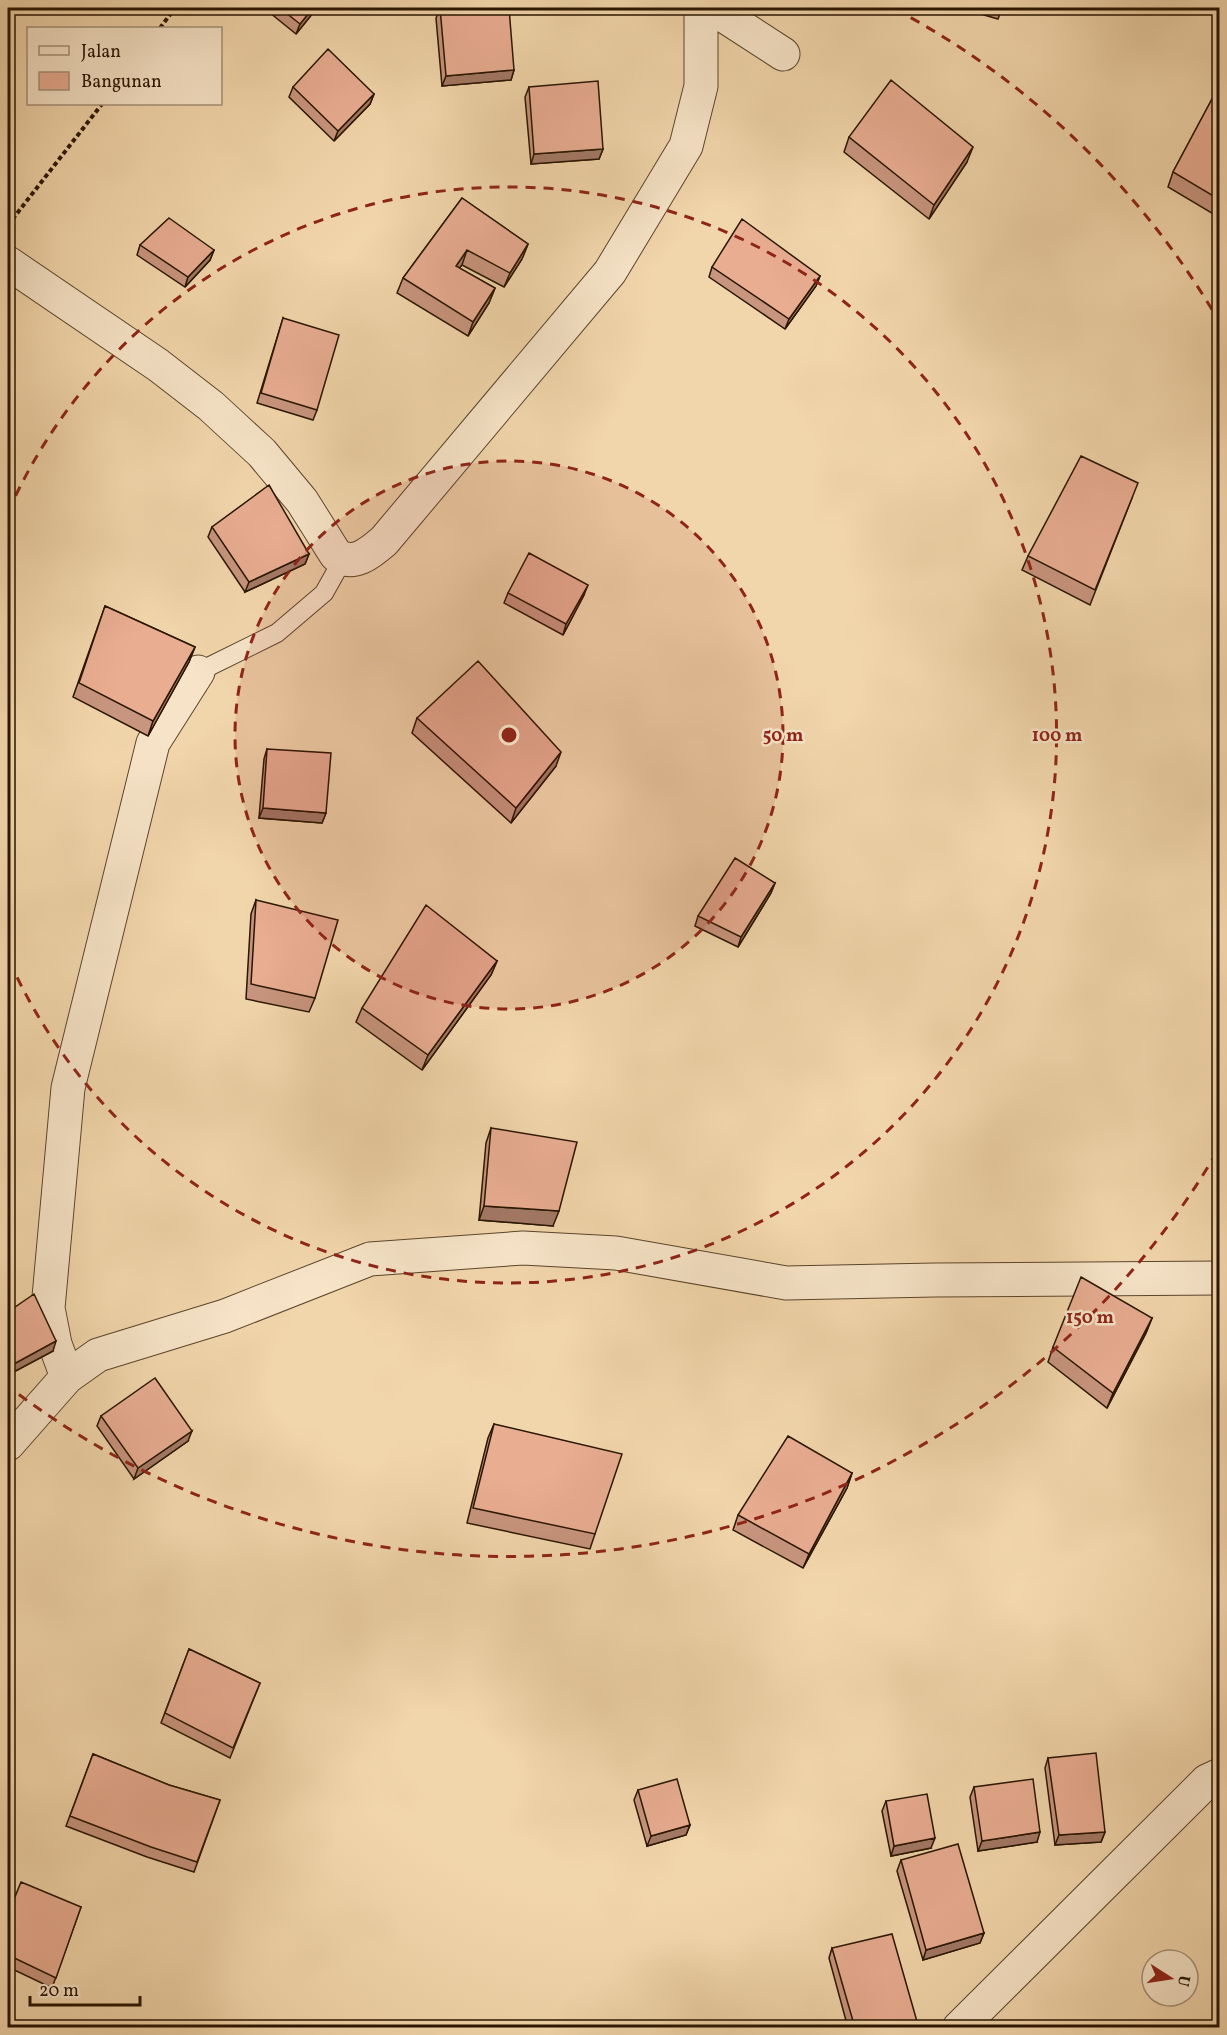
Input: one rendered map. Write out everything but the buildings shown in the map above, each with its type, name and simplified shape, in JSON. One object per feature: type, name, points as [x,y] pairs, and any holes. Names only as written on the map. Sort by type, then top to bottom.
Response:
[{"type":"street","points":[[8,263],[158,365],[211,406],[262,453],[302,501],[336,555],[343,560],[359,558],[370,553],[384,541],[610,272],[686,146],[701,86],[701,8]]},
{"type":"street","points":[[712,8],[783,54]]},
{"type":"street","points":[[66,1377],[55,1344],[48,1308],[68,1088],[153,743],[198,672]]},
{"type":"street","points":[[8,1444],[66,1377],[98,1356],[225,1316],[370,1259],[523,1248],[616,1253],[786,1283],[1220,1278]]},
{"type":"street","points":[[959,2028],[1207,1781],[1220,1775]]},
{"type":"lane","points":[[198,672],[277,633],[324,592],[343,560]]},
{"type":"path","points":[[161,27],[175,8]]},
{"type":"path","points":[[8,225],[101,105]]}]
